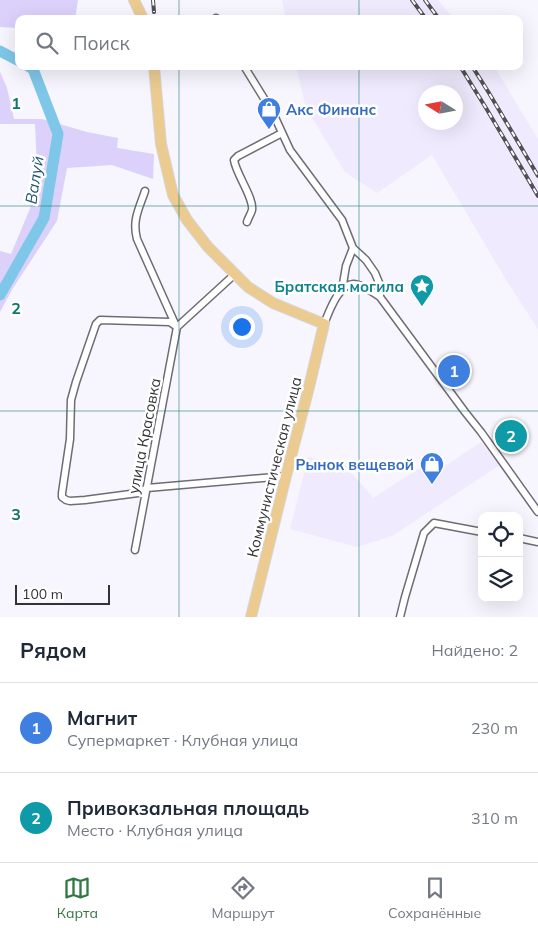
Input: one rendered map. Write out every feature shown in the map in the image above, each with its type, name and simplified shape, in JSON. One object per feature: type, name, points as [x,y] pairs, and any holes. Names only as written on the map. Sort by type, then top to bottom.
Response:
[{"type":"main road","points":[[134,0],[141,15]]},
{"type":"main road","points":[[154,70],[160,144],[173,195],[187,220],[208,247],[248,287],[273,303],[324,324]]},
{"type":"main road","name":"Коммунистическая улица","points":[[251,617],[324,324]]},
{"type":"street","points":[[246,70],[268,105],[290,150],[342,220],[353,248],[376,273],[380,285],[380,297]]},
{"type":"street","points":[[247,222],[252,210],[252,203],[234,160],[238,156],[282,133]]},
{"type":"street","points":[[145,191],[135,216],[135,234],[177,327]]},
{"type":"street","points":[[342,291],[346,266],[353,248]]},
{"type":"street","points":[[177,327],[235,274]]},
{"type":"street","points":[[324,324],[331,305],[348,285],[354,284],[367,288],[380,297],[465,412],[482,432],[538,512]]},
{"type":"street","points":[[177,327],[170,322],[100,320],[96,324],[71,400],[70,439],[62,497],[70,501],[85,500],[138,493],[147,488],[286,476]]},
{"type":"street","name":"улица Красовка","points":[[135,550],[177,327]]},
{"type":"street","points":[[400,617],[424,533],[434,523],[478,531]]},
{"type":"street","points":[[523,539],[538,542]]},
{"type":"shaded area","points":[[0,0],[78,0],[76,15],[15,15],[15,28],[0,27]]},
{"type":"shaded area","points":[[282,0],[438,0],[451,15],[285,15]]},
{"type":"shaded area","points":[[297,70],[496,70],[538,139],[538,329],[508,283],[432,155],[377,193],[345,172],[306,108]]},
{"type":"shaded area","points":[[0,72],[7,88],[14,119],[42,119],[87,132],[118,138],[117,148],[154,154],[153,179],[112,165],[67,168],[57,221],[13,288],[0,312],[0,251],[11,254],[34,199],[37,168],[35,124],[0,124]]},
{"type":"shaded area","name":"Рынок вещевой","points":[[481,442],[500,465],[392,536],[357,547],[290,529],[308,457],[344,464],[373,498],[421,467],[436,472]]},
{"type":"waterway","name":"Валуй","points":[[0,51],[15,59]]},
{"type":"waterway","name":"Валуй","points":[[0,295],[44,218],[58,134],[33,70]]},
{"type":"railway","points":[[153,0],[154,12]]},
{"type":"railway","points":[[412,0],[423,15]]},
{"type":"railway","points":[[425,0],[436,15]]},
{"type":"railway","points":[[462,70],[538,196]]},
{"type":"railway","points":[[475,70],[538,176]]},
{"type":"place","name":"Акс Финанс","points":[[269,130]]},
{"type":"place","name":"Братская могила","points":[[422,307]]},
{"type":"place","name":"Магнит","points":[[454,371]]},
{"type":"place","name":"Привокзальная площадь","points":[[511,436]]},
{"type":"place","name":"Рынок вещевой","points":[[432,485]]}]
